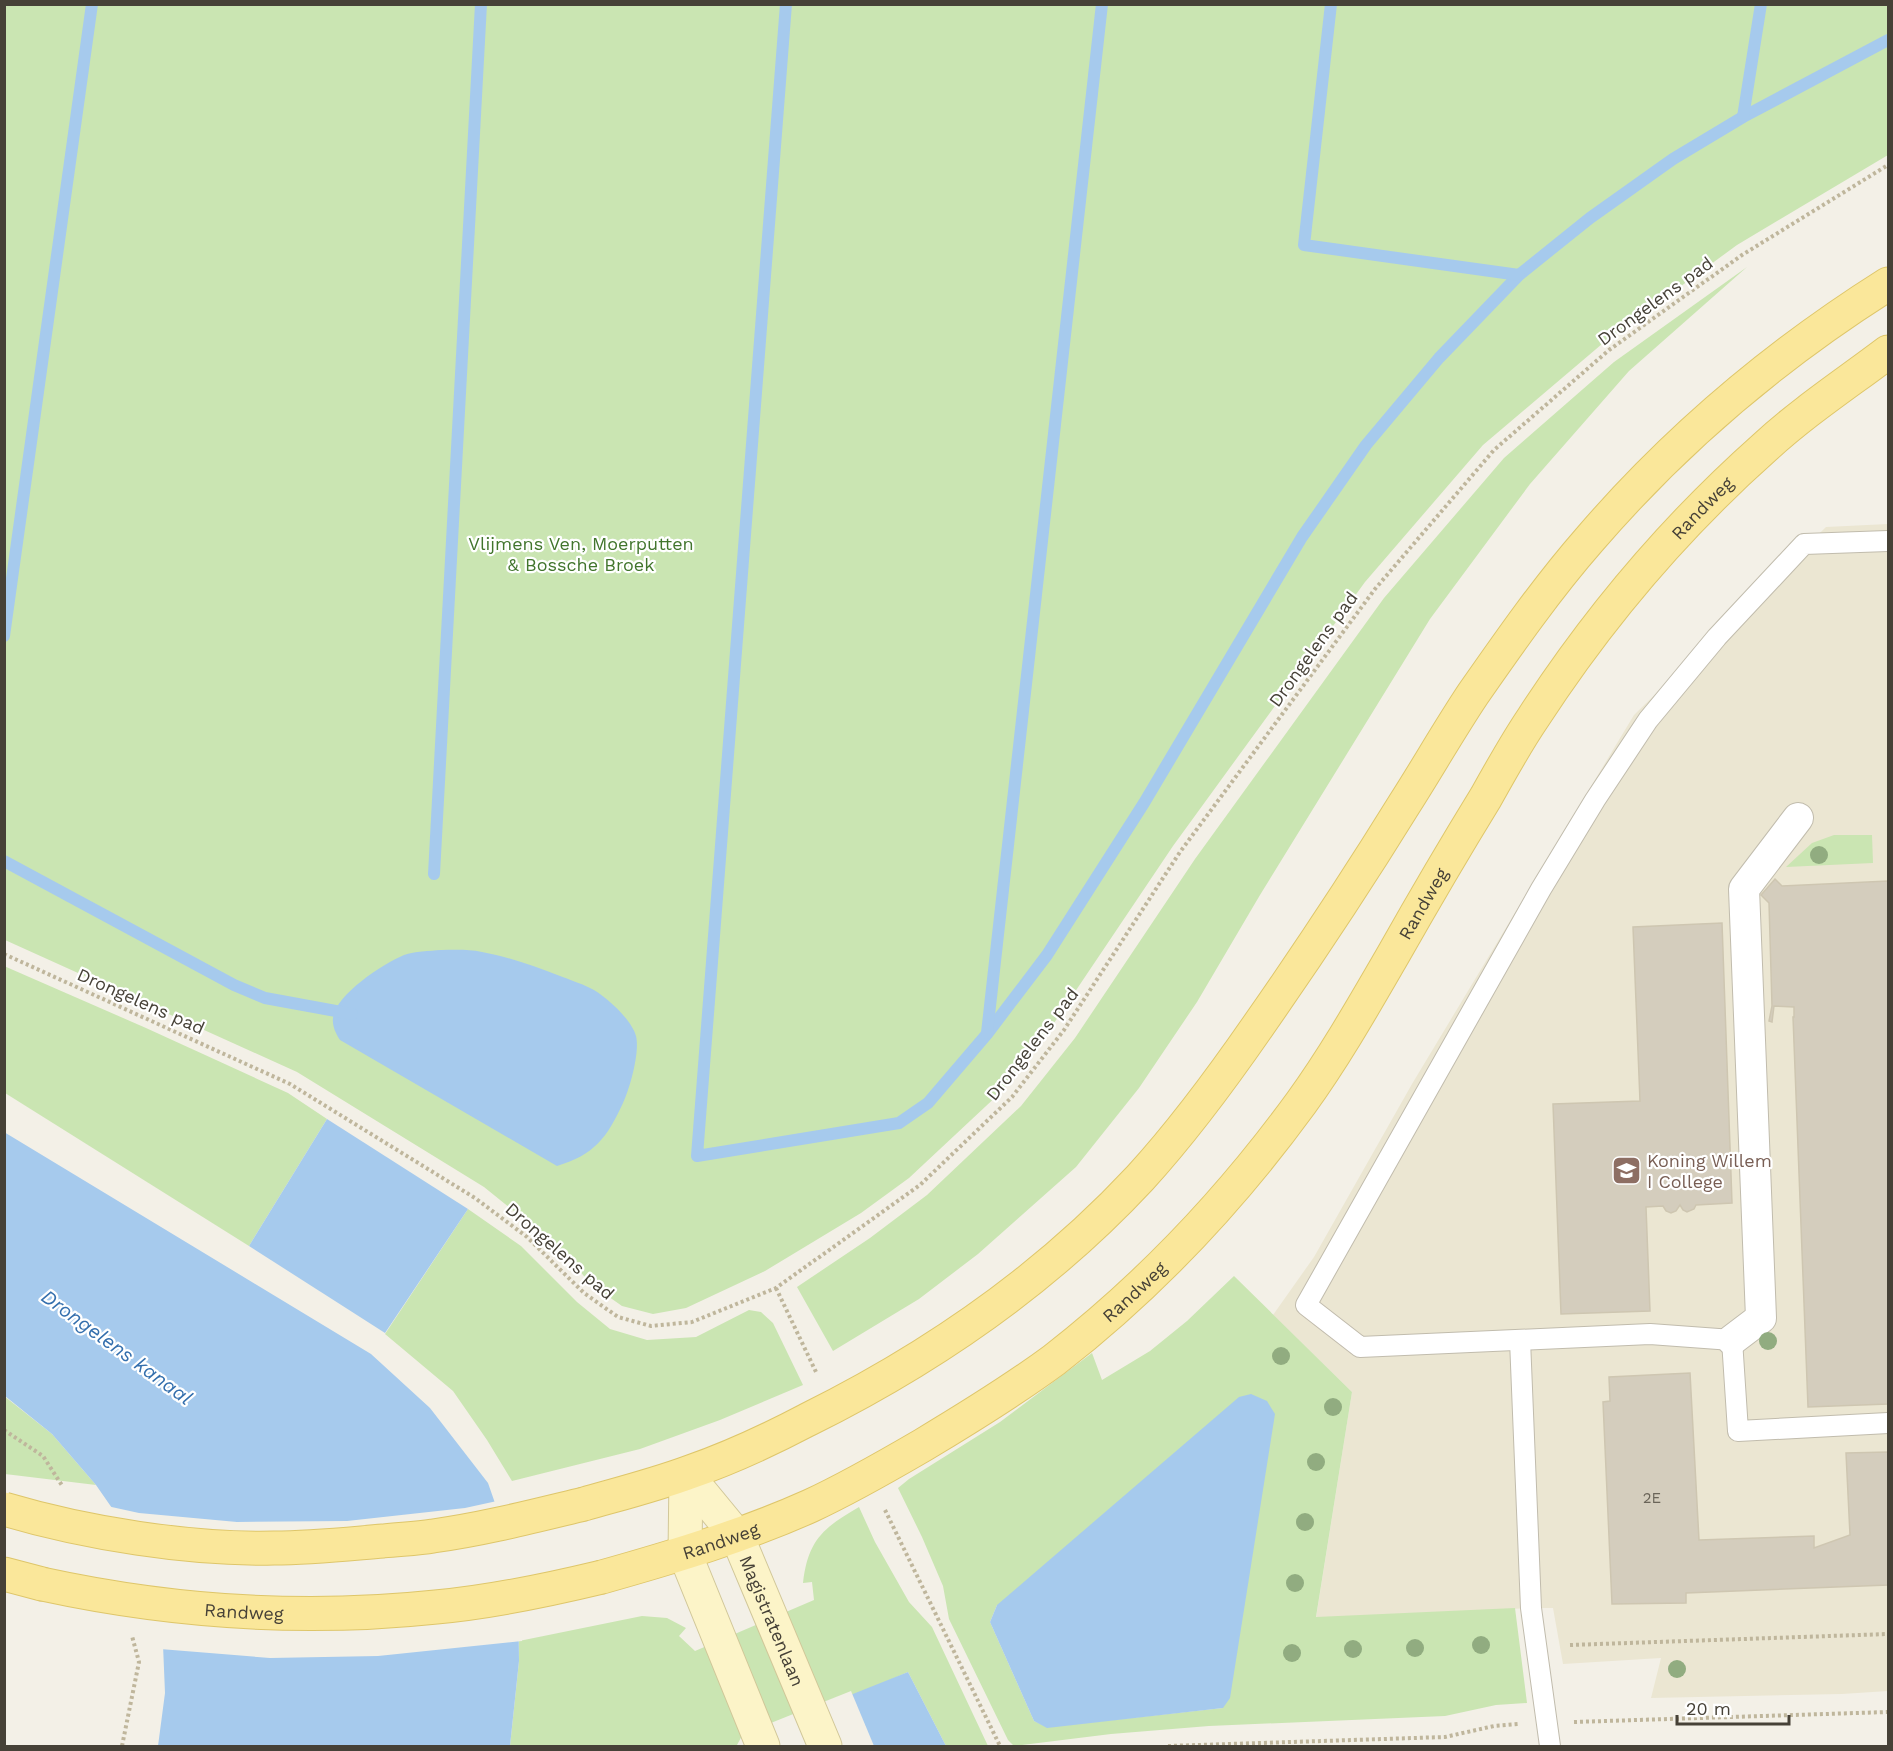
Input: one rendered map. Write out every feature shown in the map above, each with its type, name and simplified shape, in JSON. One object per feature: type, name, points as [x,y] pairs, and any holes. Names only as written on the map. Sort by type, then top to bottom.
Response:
[{"type":"main road","points":[[4,1509],[117,1534],[179,1543],[272,1549],[332,1546],[432,1536],[584,1504],[686,1474],[771,1438],[856,1396],[901,1370],[1007,1298],[1082,1236],[1141,1177],[1186,1123],[1230,1066],[1337,910],[1471,697],[1542,597],[1589,539],[1639,486],[1710,417],[1771,366],[1837,316],[1888,284]]},
{"type":"main road","name":"Randweg","points":[[4,1574],[99,1596],[157,1605],[261,1613],[380,1612],[496,1599],[602,1577],[685,1554],[737,1536],[815,1504],[982,1410],[1054,1359],[1131,1295],[1202,1224],[1266,1149],[1304,1098],[1367,998],[1533,718],[1593,633],[1649,564],[1710,498],[1767,444],[1888,352]]},
{"type":"main road","points":[[686,1474],[685,1554],[763,1746]]},
{"type":"main road","name":"Magistratenlaan","points":[[686,1474],[737,1536],[825,1746]]},
{"type":"street","points":[[1732,1340],[1761,1318],[1744,888],[1798,818]]},
{"type":"lane","points":[[1888,540],[1804,544],[1717,638],[1648,720],[1595,800],[1541,889],[1306,1305],[1360,1347],[1650,1334],[1732,1340],[1738,1431],[1888,1423]]},
{"type":"lane","points":[[1520,1340],[1531,1608],[1550,1746]]},
{"type":"path","name":"Drongelens pad","points":[[4,954],[290,1084],[475,1197],[527,1237],[584,1293],[618,1317],[651,1326],[693,1322],[776,1288],[920,1185],[1012,1097],[1064,1030],[1180,852],[1375,589],[1494,450],[1618,343],[1742,255],[1888,165]]},
{"type":"path","points":[[776,1288],[816,1372]]},
{"type":"path","points":[[885,1510],[1000,1746]]},
{"type":"path","points":[[1570,1645],[1888,1634]]},
{"type":"shaded area","name":"Koning Willem I College","points":[[1888,524],[1888,1691],[1651,1698],[1661,1658],[1563,1664],[1553,1608],[1316,1618],[1352,1392],[1273,1315],[1314,1257],[1412,1084],[1634,715],[1826,527]]},
{"type":"green space","name":"Vlijmens Ven, Moerputten & Bossche Broek","points":[[4,5],[1888,5],[1888,155],[1737,245],[1602,344],[1483,445],[1365,582],[1173,846],[1054,1023],[1001,1092],[909,1178],[861,1213],[765,1271],[686,1308],[653,1314],[622,1306],[592,1285],[566,1256],[484,1187],[297,1072],[5,940]]},
{"type":"green space","points":[[1747,267],[1629,371],[1530,484],[1430,619],[1197,1002],[1139,1088],[1076,1167],[978,1254],[919,1299],[833,1351],[797,1287],[870,1238],[927,1195],[1021,1106],[1075,1038],[1195,859],[1384,598],[1504,458],[1614,362]]},
{"type":"green space","points":[[1834,835],[1872,835],[1873,863],[1786,867],[1812,843]]},
{"type":"green space","points":[[4,966],[288,1093],[327,1119],[249,1246],[5,1093]]},
{"type":"green space","points":[[468,1209],[521,1246],[577,1302],[610,1329],[647,1340],[696,1337],[749,1310],[761,1312],[773,1323],[803,1385],[720,1420],[640,1449],[512,1481],[453,1391],[385,1334]]},
{"type":"green space","points":[[1234,1276],[1352,1392],[1316,1617],[1515,1608],[1527,1703],[1496,1705],[1445,1716],[1209,1726],[1111,1734],[1014,1746],[1008,1740],[949,1619],[943,1586],[898,1488],[1000,1422],[1092,1353],[1102,1380],[1150,1351],[1187,1321]],"holes":[[[997,1605],[1223,1708],[1047,1727],[1034,1721],[990,1622]]]},
{"type":"green space","points":[[4,1396],[52,1434],[96,1485],[5,1474]]},
{"type":"green space","points":[[859,1507],[875,1542],[909,1602],[932,1627],[988,1746],[946,1746],[908,1672],[739,1746],[510,1746],[519,1641],[642,1616],[667,1618],[686,1628],[679,1636],[695,1651],[814,1600],[812,1582],[803,1583],[805,1568],[813,1546],[827,1529]]},
{"type":"water","points":[[441,950],[472,950],[492,954],[531,965],[579,983],[603,996],[629,1023],[637,1043],[634,1070],[623,1103],[598,1144],[570,1162],[557,1166],[340,1040],[333,1024],[333,1018],[342,999],[351,990],[384,965],[404,955]]},
{"type":"water","points":[[327,1119],[468,1209],[385,1333],[249,1246]]},
{"type":"water","name":"Drongelens kanaal","points":[[4,1132],[371,1354],[430,1408],[488,1483],[518,1569],[519,1661],[510,1746],[158,1746],[165,1693],[162,1621],[130,1534],[96,1485],[52,1434],[5,1396]]},
{"type":"water","points":[[1251,1394],[1267,1401],[1275,1414],[1230,1698],[1223,1708],[1047,1728],[1034,1721],[990,1622],[997,1605],[1239,1397]]},
{"type":"water","points":[[908,1672],[946,1746],[739,1746],[745,1737]]},
{"type":"pier","points":[[497,1501],[521,1568],[522,1641],[378,1656],[270,1658],[160,1649],[159,1621],[127,1536],[107,1506],[139,1513],[237,1522],[347,1521],[465,1508]]},
{"type":"pier","points":[[851,1691],[874,1746],[737,1746],[743,1734]]},
{"type":"building","points":[[1775,879],[1782,886],[1888,881],[1888,1404],[1808,1407],[1794,1007],[1774,1006],[1772,1022],[1769,1021],[1772,1006],[1769,903],[1761,895]]},
{"type":"building","points":[[1722,923],[1732,1203],[1696,1205],[1694,1209],[1687,1212],[1680,1205],[1676,1211],[1671,1213],[1663,1206],[1646,1207],[1650,1311],[1561,1314],[1553,1104],[1640,1101],[1633,927]]},
{"type":"building","points":[[1690,1373],[1699,1540],[1814,1536],[1814,1548],[1850,1535],[1846,1453],[1888,1452],[1888,1585],[1686,1593],[1686,1603],[1612,1604],[1603,1402],[1610,1401],[1609,1377]]},
{"type":"waterway","points":[[4,636],[92,4]]},
{"type":"waterway","points":[[434,874],[481,4]]},
{"type":"waterway","points":[[786,4],[697,1156],[899,1123],[928,1103],[987,1034],[1047,955],[1144,803],[1302,537],[1366,445],[1439,358],[1519,275],[1590,218],[1673,159],[1743,117],[1888,40]]},
{"type":"waterway","points":[[987,1033],[1102,4]]},
{"type":"waterway","points":[[1331,4],[1304,245],[1519,275]]},
{"type":"waterway","points":[[1743,117],[1761,4]]},
{"type":"waterway","points":[[4,861],[234,985],[265,998],[352,1014]]},
{"type":"place","name":"Koning Willem I College","points":[[1626,1170]]}]
